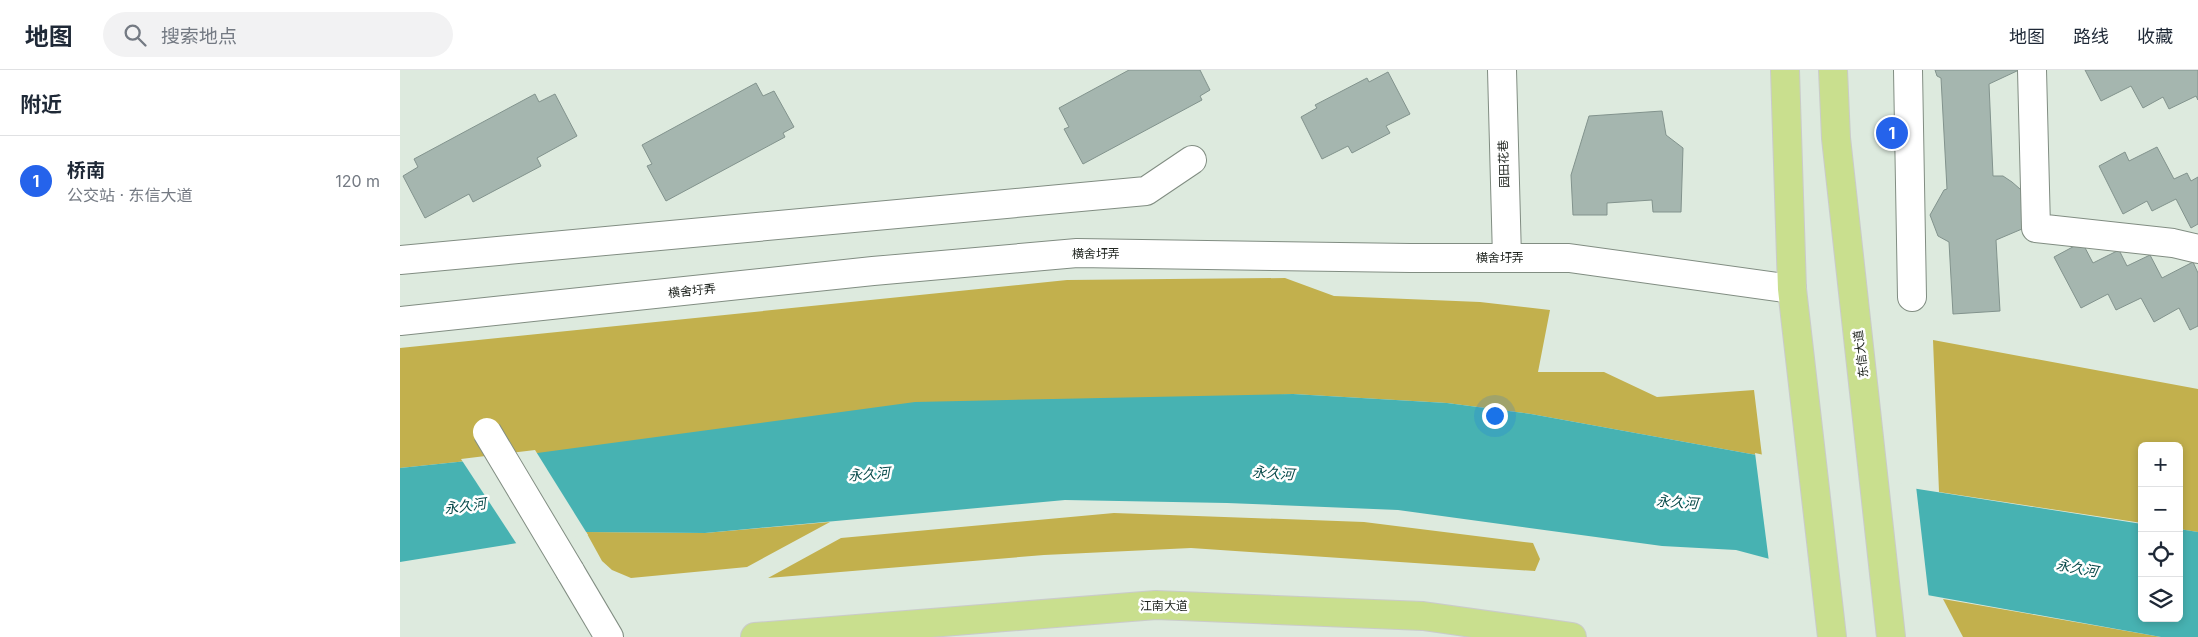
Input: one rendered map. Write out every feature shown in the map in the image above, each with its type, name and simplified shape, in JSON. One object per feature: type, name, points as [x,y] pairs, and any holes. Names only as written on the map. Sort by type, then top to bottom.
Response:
[{"type":"main road","points":[[1785,70],[1792,289],[1832,637]]},
{"type":"main road","name":"东信大道","points":[[1833,70],[1837,148],[1892,637]]},
{"type":"main road","name":"江南大道","points":[[755,637],[1156,605],[1422,616],[1572,637]]},
{"type":"street","name":"园田花巷","points":[[1502,70],[1507,258]]},
{"type":"street","points":[[1908,70],[1912,297]]},
{"type":"street","points":[[2032,70],[2036,228],[2173,243],[2198,249]]},
{"type":"street","points":[[400,260],[650,239],[1146,191],[1192,160]]},
{"type":"street","name":"横舍圩弄","points":[[400,321],[873,271],[1077,253],[1569,258],[1792,289]]},
{"type":"street","points":[[487,432],[609,637]]},
{"type":"shaded area","points":[[1285,278],[1334,296],[1480,302],[1550,310],[1538,372],[1604,372],[1657,397],[1754,390],[1762,456],[1531,414],[1447,403],[1293,394],[515,456],[400,468],[400,348],[1067,280]]},
{"type":"shaded area","points":[[1933,340],[2198,389],[2198,532],[2183,530],[2183,442],[2138,442],[2138,522],[1939,492]]},
{"type":"shaded area","points":[[1114,513],[1364,522],[1533,543],[1540,559],[1535,571],[1191,548],[1044,555],[768,578],[841,538]]},
{"type":"shaded area","points":[[830,522],[747,567],[631,578],[612,570],[602,561],[586,532],[705,533]]},
{"type":"shaded area","points":[[1943,599],[2161,637],[1963,637]]},
{"type":"water","name":"永久河","points":[[1293,394],[1447,403],[1531,414],[1762,456],[1905,487],[2138,523],[2138,622],[2183,622],[2183,530],[2198,532],[2198,637],[2161,637],[1855,582],[1736,550],[1662,546],[1398,510],[1227,503],[1065,500],[705,533],[586,532],[400,562],[400,468],[515,456],[915,402]]},
{"type":"pier","points":[[535,450],[588,535],[518,546],[461,459]]},
{"type":"pier","points":[[1755,453],[1916,486],[1929,599],[1854,585],[1769,562]]},
{"type":"building","points":[[1129,70],[1200,70],[1210,90],[1200,96],[1202,100],[1083,164],[1064,129],[1069,127],[1059,108]]},
{"type":"building","points":[[1935,70],[2019,70],[1989,84],[1993,176],[2003,176],[2028,196],[2022,229],[1996,240],[2000,311],[1953,314],[1949,242],[1938,236],[1930,215],[1944,190],[1947,189],[1941,78],[1937,76]]},
{"type":"building","points":[[2085,70],[2198,70],[2198,100],[2196,96],[2169,109],[2163,97],[2143,108],[2131,86],[2101,101]]},
{"type":"building","points":[[1388,72],[1410,114],[1386,126],[1390,133],[1352,153],[1348,146],[1322,159],[1301,117],[1317,108],[1315,105],[1367,78],[1369,82]]},
{"type":"building","points":[[756,83],[763,96],[774,91],[794,127],[783,133],[785,137],[666,201],[647,166],[652,164],[642,145]]},
{"type":"building","points":[[535,94],[539,102],[555,94],[577,136],[537,158],[541,166],[473,202],[469,194],[425,218],[403,176],[418,167],[414,159]]},
{"type":"building","points":[[1662,111],[1666,135],[1683,148],[1681,212],[1653,212],[1652,200],[1607,203],[1607,215],[1573,215],[1571,175],[1589,116]]},
{"type":"building","points":[[2157,147],[2174,179],[2187,173],[2191,181],[2198,177],[2198,224],[2191,228],[2176,199],[2152,211],[2147,201],[2123,214],[2099,166],[2125,152],[2129,161]]},
{"type":"building","points":[[2082,242],[2093,263],[2119,250],[2127,266],[2150,255],[2162,278],[2193,262],[2198,273],[2198,326],[2190,330],[2179,308],[2154,322],[2141,298],[2116,310],[2108,294],[2081,308],[2054,257]]},
{"type":"place","name":"桥南","points":[[1892,133]]}]
